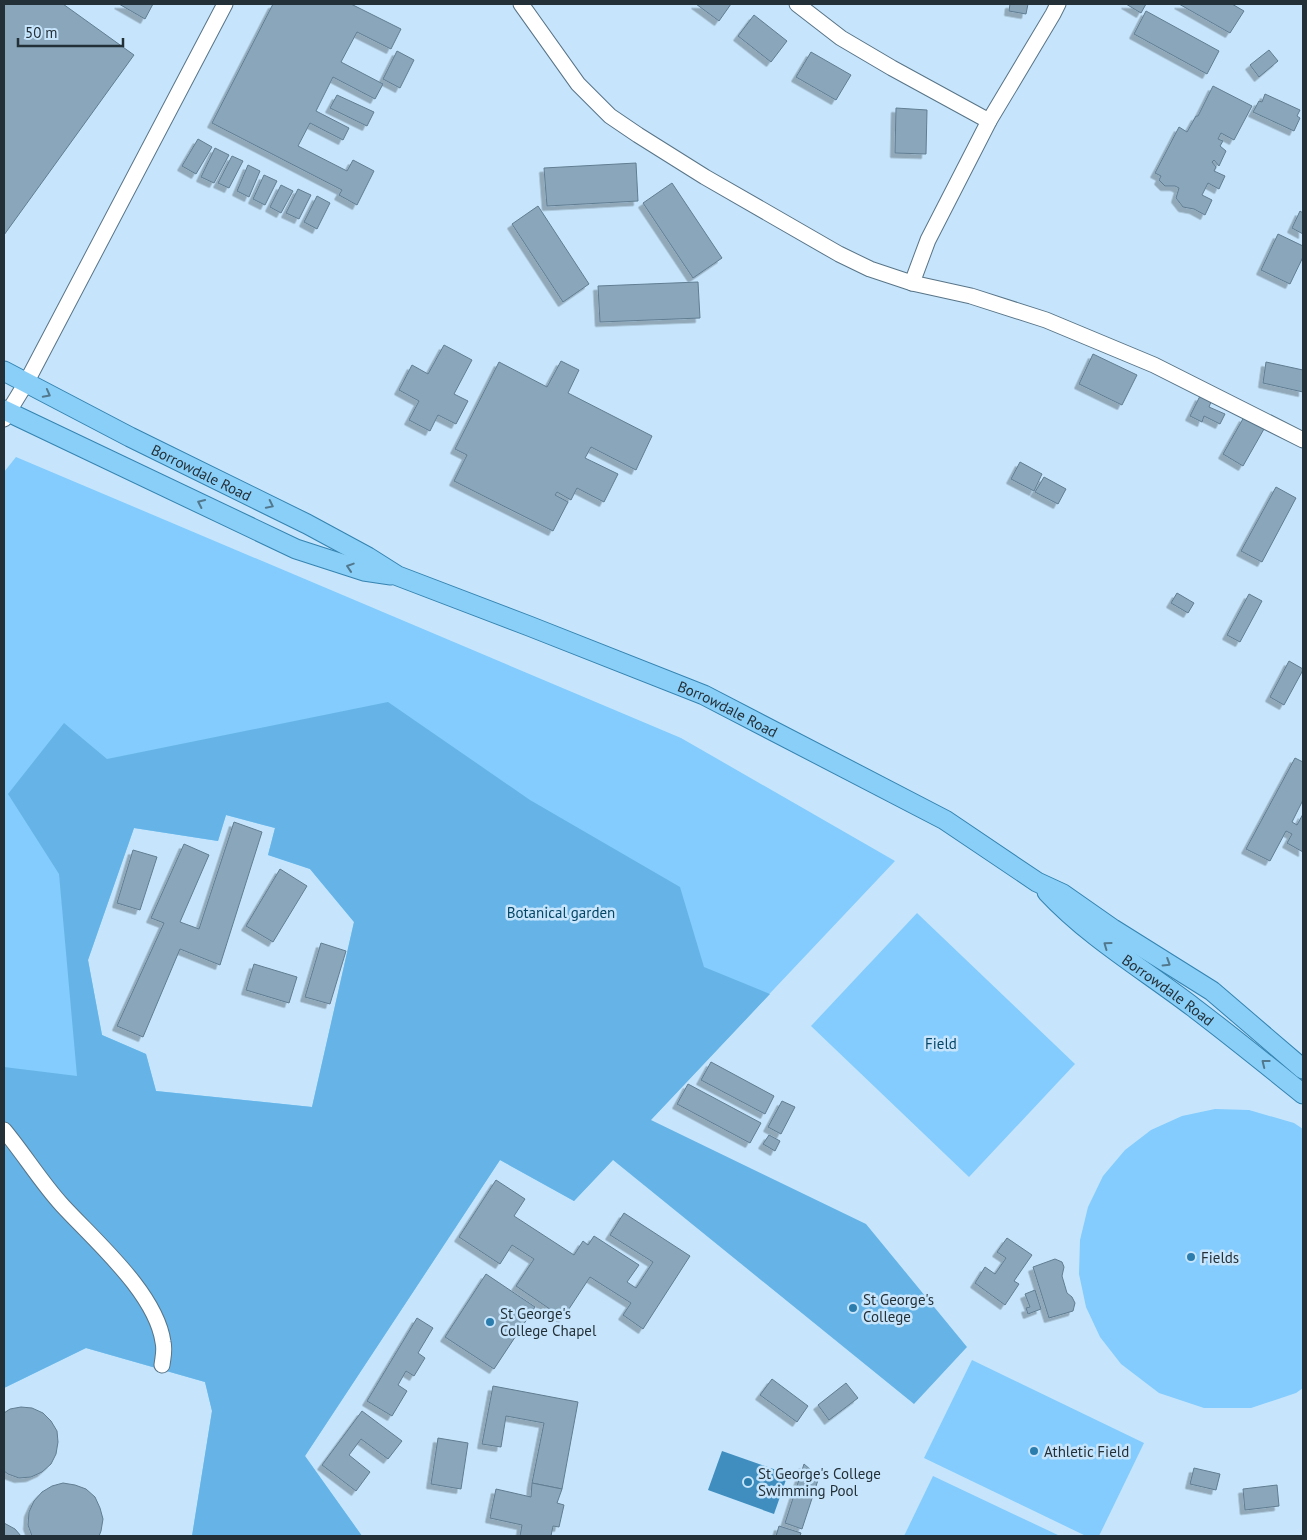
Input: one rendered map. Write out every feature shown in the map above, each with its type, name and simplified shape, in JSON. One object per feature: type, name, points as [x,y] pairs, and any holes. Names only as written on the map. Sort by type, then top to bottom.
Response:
[{"type":"main road","name":"Borrowdale Road","points":[[4,371],[130,437],[307,524],[368,557],[398,576],[704,695],[945,820],[1037,882],[1064,894],[1113,928],[1212,991],[1303,1070]]},
{"type":"main road","name":"Borrowdale Road","points":[[5,414],[296,549],[364,571],[398,576]]},
{"type":"main road","name":"Borrowdale Road","points":[[1037,882],[1061,907],[1091,933],[1193,1007],[1303,1094]]},
{"type":"street","points":[[5,414],[26,383],[225,4]]},
{"type":"street","points":[[521,4],[578,84],[610,116],[706,177],[839,254],[870,269],[912,283],[971,296],[1046,320],[1154,365],[1303,440]]},
{"type":"street","points":[[797,4],[841,38],[989,121]]},
{"type":"street","points":[[912,283],[928,240],[989,121],[1058,4]]},
{"type":"street","points":[[4,1130],[62,1205],[141,1292],[151,1308],[163,1341],[162,1365]]},
{"type":"green space","name":"Botanical garden","points":[[16,457],[681,738],[895,861],[574,1201],[500,1160],[305,1456],[362,1536],[192,1536],[212,1411],[205,1382],[86,1348],[4,1388],[4,472]],"holes":[[[226,815],[275,828],[268,855],[310,869],[354,922],[312,1107],[156,1091],[146,1054],[102,1035],[88,960],[134,828],[218,841]]]},
{"type":"green space","name":"Botanical garden","points":[[388,702],[530,800],[680,887],[704,967],[770,994],[651,1120],[866,1224],[967,1347],[914,1404],[613,1160],[574,1201],[500,1160],[305,1456],[362,1536],[192,1536],[212,1411],[205,1382],[86,1348],[4,1388],[4,1067],[77,1076],[59,874],[8,794],[64,723],[107,759]],"holes":[[[226,815],[275,828],[268,855],[310,869],[354,922],[312,1107],[156,1091],[146,1054],[102,1035],[88,960],[134,828],[218,841]]]},
{"type":"green space","name":"Field","points":[[917,913],[1075,1064],[969,1177],[811,1026]]},
{"type":"green space","name":"Fields","points":[[1215,1109],[1249,1110],[1294,1123],[1303,1129],[1303,1388],[1296,1393],[1251,1408],[1204,1408],[1159,1393],[1121,1364],[1100,1337],[1086,1307],[1079,1274],[1080,1240],[1088,1207],[1103,1176],[1125,1150],[1151,1130],[1182,1116]]},
{"type":"green space","name":"Athletic Field","points":[[972,1360],[1144,1443],[1099,1536],[1086,1536],[924,1458]]},
{"type":"green space","points":[[933,1476],[1060,1536],[904,1536]]},
{"type":"shaded area","name":"St George's College Swimming Pool","points":[[722,1451],[788,1474],[774,1514],[708,1490]]},
{"type":"building","points":[[4,4],[63,4],[134,55],[4,235]]},
{"type":"building","points":[[119,4],[153,4],[145,19]]},
{"type":"building","points":[[273,4],[351,4],[401,29],[391,49],[357,32],[341,62],[383,84],[375,99],[333,77],[316,111],[349,128],[343,140],[310,123],[298,146],[347,171],[353,160],[374,171],[357,205],[339,195],[342,190],[212,123]]},
{"type":"building","points":[[696,4],[731,4],[719,21]]},
{"type":"building","points":[[1010,4],[1028,4],[1026,14],[1009,11]]},
{"type":"building","points":[[1126,4],[1146,4],[1141,13]]},
{"type":"building","points":[[1179,4],[1232,4],[1244,11],[1230,33]]},
{"type":"building","points":[[1146,11],[1219,51],[1207,74],[1134,34]]},
{"type":"building","points":[[754,15],[787,41],[771,62],[738,36]]},
{"type":"building","points":[[1269,50],[1278,61],[1259,77],[1250,65]]},
{"type":"building","points":[[397,51],[414,60],[400,88],[383,79]]},
{"type":"building","points":[[811,52],[851,75],[836,100],[796,77]]},
{"type":"building","points":[[1213,86],[1252,106],[1234,140],[1221,133],[1218,139],[1223,141],[1220,146],[1226,151],[1219,166],[1214,160],[1212,162],[1216,167],[1214,171],[1225,176],[1219,189],[1208,183],[1202,195],[1212,200],[1205,215],[1194,209],[1183,207],[1176,198],[1179,188],[1165,186],[1159,180],[1161,176],[1155,173],[1179,127],[1187,132],[1196,116],[1198,116]]},
{"type":"building","points":[[1265,94],[1300,110],[1297,116],[1300,118],[1294,131],[1253,112],[1259,101],[1262,102]]},
{"type":"building","points":[[337,95],[374,112],[367,126],[330,108]]},
{"type":"building","points":[[896,108],[927,110],[926,154],[895,153]]},
{"type":"building","points":[[198,139],[212,147],[196,174],[182,166]]},
{"type":"building","points":[[215,148],[229,155],[214,183],[201,177]]},
{"type":"building","points":[[232,156],[243,161],[229,188],[218,183]]},
{"type":"building","points":[[636,163],[638,201],[547,206],[544,168]]},
{"type":"building","points":[[248,165],[260,171],[249,197],[237,191]]},
{"type":"building","points":[[264,175],[277,181],[265,205],[253,199]]},
{"type":"building","points":[[672,183],[722,258],[693,278],[643,203]]},
{"type":"building","points":[[281,185],[293,191],[281,213],[270,207]]},
{"type":"building","points":[[298,189],[311,195],[299,219],[286,213]]},
{"type":"building","points":[[317,196],[330,203],[317,229],[304,222]]},
{"type":"building","points":[[538,206],[589,284],[563,302],[512,224]]},
{"type":"building","points":[[1300,211],[1303,213],[1303,234],[1292,228]]},
{"type":"building","points":[[1278,234],[1303,246],[1303,257],[1290,284],[1261,270]]},
{"type":"building","points":[[698,282],[700,318],[600,322],[598,286]]},
{"type":"building","points":[[444,345],[472,360],[454,394],[468,401],[456,424],[438,415],[430,431],[409,420],[419,401],[399,390],[412,365],[428,374]]},
{"type":"building","points":[[1093,354],[1137,375],[1122,405],[1079,384]]},
{"type":"building","points":[[561,361],[579,370],[568,393],[652,436],[636,470],[591,447],[585,458],[618,474],[604,502],[577,488],[571,500],[557,492],[555,495],[568,502],[553,531],[454,481],[467,455],[455,449],[499,362],[547,387]]},
{"type":"building","points":[[1266,362],[1303,370],[1303,392],[1263,383]]},
{"type":"building","points":[[1200,396],[1211,402],[1209,407],[1225,414],[1220,424],[1204,416],[1202,422],[1190,416]]},
{"type":"building","points":[[1244,417],[1264,429],[1243,466],[1223,454]]},
{"type":"building","points":[[1020,462],[1042,474],[1034,491],[1011,479]]},
{"type":"building","points":[[1044,477],[1066,489],[1058,504],[1035,492]]},
{"type":"building","points":[[1276,487],[1296,498],[1262,562],[1241,551]]},
{"type":"building","points":[[1177,593],[1194,603],[1188,613],[1171,603]]},
{"type":"building","points":[[1249,594],[1262,601],[1240,642],[1227,635]]},
{"type":"building","points":[[1289,661],[1303,670],[1284,705],[1270,697]]},
{"type":"building","points":[[1295,758],[1303,762],[1303,800],[1292,822],[1297,825],[1303,814],[1303,852],[1287,843],[1292,834],[1286,831],[1270,861],[1246,849]]},
{"type":"building","points":[[234,822],[262,832],[220,965],[180,949],[143,1037],[117,1026],[164,923],[151,918],[184,844],[209,855],[180,922],[199,929]]},
{"type":"building","points":[[133,850],[157,857],[140,910],[117,903]]},
{"type":"building","points":[[280,869],[307,886],[273,942],[246,926]]},
{"type":"building","points":[[321,943],[346,951],[330,1004],[305,997]]},
{"type":"building","points":[[254,964],[297,977],[289,1003],[246,990]]},
{"type":"building","points":[[711,1062],[774,1096],[765,1114],[701,1080]]},
{"type":"building","points":[[688,1084],[761,1123],[750,1143],[677,1104]]},
{"type":"building","points":[[782,1101],[795,1107],[781,1134],[768,1127]]},
{"type":"building","points":[[769,1135],[780,1141],[775,1151],[763,1144]]},
{"type":"building","points":[[496,1180],[525,1199],[514,1216],[574,1255],[583,1241],[588,1245],[594,1236],[639,1265],[627,1282],[636,1288],[653,1262],[610,1235],[624,1213],[690,1256],[643,1329],[623,1315],[631,1303],[590,1277],[563,1318],[516,1286],[534,1259],[512,1245],[500,1264],[459,1237]]},
{"type":"building","points":[[1007,1238],[1032,1255],[1014,1281],[1019,1284],[1005,1305],[975,1283],[985,1267],[995,1274],[1006,1258],[997,1252]]},
{"type":"building","points":[[1055,1259],[1062,1262],[1064,1267],[1062,1276],[1067,1293],[1075,1303],[1073,1311],[1049,1318],[1033,1267]]},
{"type":"building","name":"St George's College Chapel","points":[[486,1274],[535,1307],[494,1369],[445,1337]]},
{"type":"building","points":[[1035,1290],[1041,1309],[1028,1314],[1026,1308],[1030,1307],[1025,1294]]},
{"type":"building","points":[[417,1318],[433,1328],[418,1353],[425,1358],[414,1376],[406,1371],[398,1385],[407,1391],[392,1416],[367,1401]]},
{"type":"building","points":[[772,1379],[808,1406],[797,1422],[760,1395]]},
{"type":"building","points":[[846,1383],[858,1398],[829,1420],[818,1405]]},
{"type":"building","points":[[493,1386],[578,1402],[562,1489],[532,1483],[544,1423],[506,1416],[501,1447],[482,1444]]},
{"type":"building","points":[[32,1408],[43,1413],[57,1431],[58,1442],[56,1454],[51,1464],[42,1472],[31,1477],[19,1478],[4,1471],[4,1413],[10,1409]]},
{"type":"building","points":[[362,1411],[402,1441],[388,1459],[361,1439],[349,1455],[370,1472],[356,1491],[322,1465]]},
{"type":"building","points":[[438,1438],[468,1443],[461,1489],[431,1484]]},
{"type":"building","points":[[804,1464],[819,1477],[802,1529],[785,1523]]},
{"type":"building","points":[[1194,1468],[1220,1474],[1216,1490],[1190,1484]]},
{"type":"building","points":[[63,1483],[86,1489],[95,1497],[103,1519],[99,1536],[32,1536],[28,1525],[29,1512],[34,1501],[42,1492],[52,1486]]},
{"type":"building","points":[[532,1483],[562,1489],[557,1503],[564,1505],[559,1527],[553,1526],[551,1536],[520,1536],[522,1525],[490,1518],[496,1489],[531,1497]]},
{"type":"building","points":[[1277,1485],[1279,1506],[1245,1510],[1243,1489]]},
{"type":"building","points":[[4,1523],[15,1529],[21,1536],[4,1536]]},
{"type":"building","points":[[779,1526],[801,1533],[800,1536],[776,1536]]},
{"type":"place","name":"Fields","points":[[1191,1257]]},
{"type":"place","name":"St George's College","points":[[853,1308]]},
{"type":"place","name":"St George's College Chapel","points":[[490,1322]]},
{"type":"place","name":"Athletic Field","points":[[1034,1451]]},
{"type":"place","name":"St George's College Swimming Pool","points":[[748,1482]]}]
